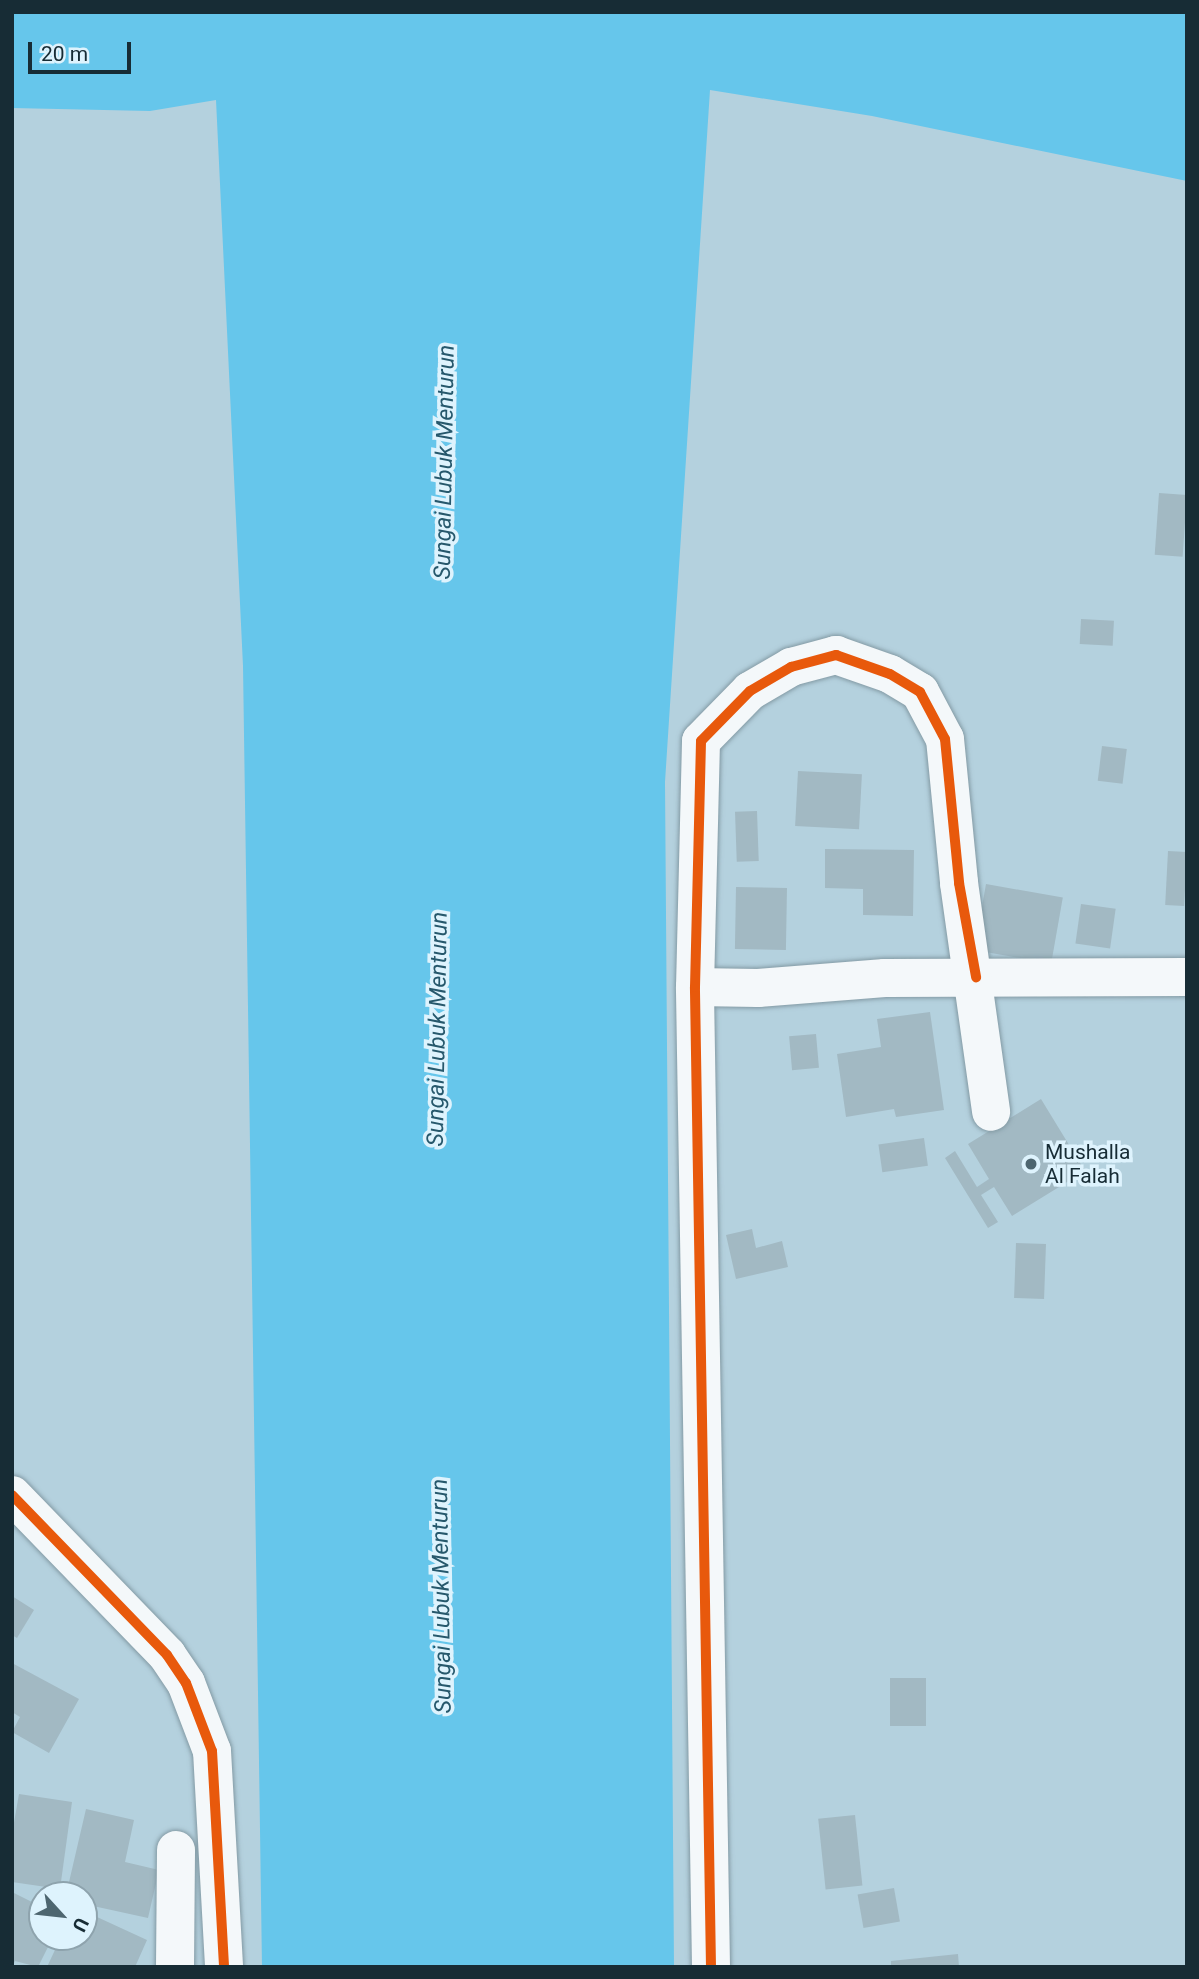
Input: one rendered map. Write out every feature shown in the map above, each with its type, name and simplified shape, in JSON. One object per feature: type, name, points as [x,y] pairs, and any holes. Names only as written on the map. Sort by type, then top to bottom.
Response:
[{"type":"street","points":[[711,1967],[695,987],[701,741],[750,691],[791,667],[836,655],[890,674],[920,692],[945,739],[959,883],[976,977],[991,1112]]},
{"type":"street","points":[[695,987],[976,977],[1187,978]]},
{"type":"street","points":[[12,1495],[167,1655],[186,1683],[212,1751],[224,1967]]},
{"type":"street","points":[[175,1967],[176,1850]]},
{"type":"water","name":"Sungai Lubuk Menturun","points":[[12,12],[1187,12],[1187,181],[872,116],[710,90],[665,782],[674,1967],[262,1967],[243,666],[216,100],[150,111],[12,108]]},
{"type":"building","points":[[1159,493],[1187,495],[1183,557],[1155,555]]},
{"type":"building","points":[[1081,619],[1114,621],[1113,646],[1080,644]]},
{"type":"building","points":[[1102,746],[1127,749],[1123,784],[1098,781]]},
{"type":"building","points":[[798,771],[862,774],[859,829],[795,826]]},
{"type":"building","points":[[757,811],[759,861],[737,862],[735,812]]},
{"type":"building","points":[[825,849],[914,850],[913,916],[863,915],[863,889],[825,888]]},
{"type":"building","points":[[1168,851],[1187,852],[1184,906],[1165,905]]},
{"type":"building","points":[[986,884],[1063,898],[1051,964],[974,950]]},
{"type":"building","points":[[736,887],[787,888],[786,950],[735,949]]},
{"type":"building","points":[[1081,904],[1116,909],[1110,948],[1075,944]]},
{"type":"building","points":[[930,1012],[944,1110],[896,1117],[894,1109],[846,1117],[837,1054],[881,1047],[877,1019]]},
{"type":"building","points":[[816,1034],[819,1068],[792,1070],[789,1036]]},
{"type":"building","name":"Mushalla Al Falah","points":[[1041,1099],[1085,1171],[1012,1216],[994,1187],[981,1195],[998,1222],[988,1228],[945,1158],[955,1151],[977,1187],[989,1179],[968,1144]]},
{"type":"building","points":[[924,1138],[928,1166],[882,1172],[878,1144]]},
{"type":"building","points":[[752,1229],[756,1248],[782,1241],[788,1267],[736,1279],[726,1235]]},
{"type":"building","points":[[1016,1243],[1046,1244],[1044,1299],[1014,1298]]},
{"type":"building","points":[[12,1596],[34,1610],[17,1638],[12,1635]]},
{"type":"building","points":[[12,1663],[79,1699],[49,1753],[12,1732],[20,1717],[12,1712]]},
{"type":"building","points":[[890,1678],[926,1678],[926,1726],[890,1726]]},
{"type":"building","points":[[19,1794],[72,1802],[61,1881],[28,1881],[28,1884],[12,1882],[12,1834]]},
{"type":"building","points":[[86,1809],[134,1820],[125,1862],[159,1870],[148,1918],[98,1907],[98,1881],[69,1881]]},
{"type":"building","points":[[855,1815],[862,1886],[826,1889],[818,1819]]},
{"type":"building","points":[[894,1888],[900,1921],[863,1928],[858,1894]]},
{"type":"building","points":[[12,1892],[28,1900],[28,1951],[46,1951],[38,1967],[15,1961],[12,1967]]},
{"type":"building","points":[[98,1917],[147,1940],[135,1967],[47,1967],[54,1951],[98,1951]]},
{"type":"building","points":[[958,1954],[959,1967],[891,1967],[891,1961]]},
{"type":"cycle path","points":[[711,1967],[695,987],[701,741],[750,691],[791,667],[836,655],[890,674],[920,692],[945,739],[959,883],[976,977]]},
{"type":"cycle path","points":[[12,1495],[167,1655],[186,1683],[212,1751],[224,1967]]},
{"type":"place","name":"Mushalla Al Falah","points":[[1031,1164]]}]
